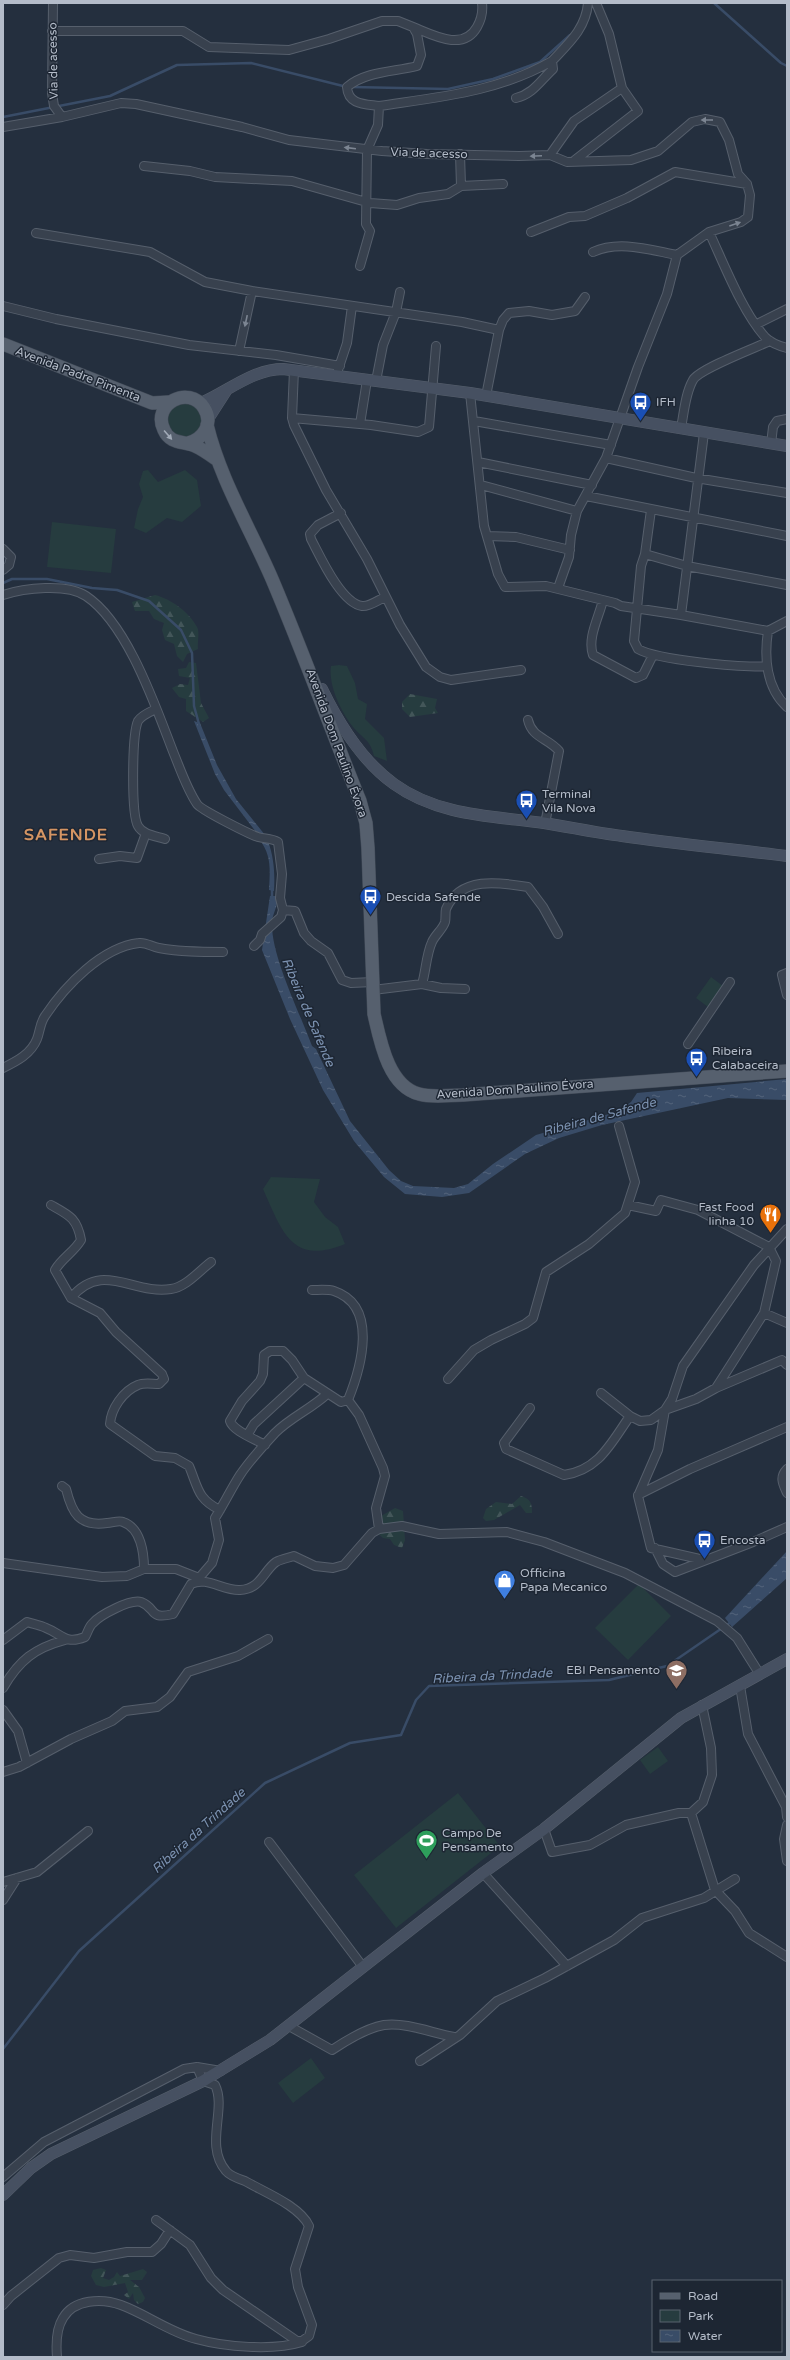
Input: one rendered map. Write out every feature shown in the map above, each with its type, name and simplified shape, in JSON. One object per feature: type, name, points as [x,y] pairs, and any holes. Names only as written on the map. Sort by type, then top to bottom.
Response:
[{"type":"main road","name":"Avenida Padre Pimenta","points":[[3,344],[152,403]]},
{"type":"main road","points":[[152,403],[169,402],[182,397],[195,399],[201,403],[205,409],[207,422],[201,437],[188,443]]},
{"type":"main road","points":[[169,402],[162,414],[161,422],[167,436],[173,440],[188,443],[216,459]]},
{"type":"main road","points":[[152,403],[162,414]]},
{"type":"main road","name":"Avenida Dom Paulino Évora","points":[[207,422],[216,459],[258,547],[302,649],[360,801],[366,823],[371,890],[374,1014],[379,1034],[393,1072],[406,1087],[419,1094],[463,1095],[787,1071]]},
{"type":"street","name":"Via de acesso","points":[[53,3],[52,93],[54,106],[62,117],[122,104],[136,104],[242,127],[289,140],[367,150],[519,156],[550,155],[567,162],[575,160],[598,162],[631,160],[658,151],[692,122],[705,118],[720,122],[729,140],[738,174],[747,184],[750,195],[748,217],[741,222],[709,232],[677,255]]},
{"type":"street","points":[[52,31],[183,31],[209,48],[290,50],[329,40],[382,21],[398,21],[441,38],[459,41],[468,38],[480,21],[482,3]]},
{"type":"street","points":[[413,27],[417,34],[421,55],[417,66],[355,80],[347,87],[347,94],[354,102],[379,106],[485,89],[530,74],[552,61],[579,32],[587,16],[588,3]]},
{"type":"street","points":[[575,160],[638,111],[622,88],[609,34],[596,3]]},
{"type":"street","points":[[516,98],[527,96],[535,90],[553,69],[552,61]]},
{"type":"street","points":[[550,155],[574,121],[622,88]]},
{"type":"street","points":[[360,266],[370,231],[366,224],[367,150],[378,125],[379,106]]},
{"type":"street","points":[[3,127],[62,117]]},
{"type":"street","points":[[460,154],[461,186]]},
{"type":"street","points":[[144,166],[190,171],[215,177],[292,181],[366,201],[397,205],[419,198],[448,194],[461,186],[503,184]]},
{"type":"street","points":[[530,232],[569,217],[585,216],[627,198],[675,172],[747,184]]},
{"type":"street","points":[[709,232],[737,291],[757,324],[770,341],[787,348]]},
{"type":"street","points":[[36,234],[150,252],[205,282],[252,291],[462,322],[499,330]]},
{"type":"street","points":[[558,588],[570,550],[571,535],[577,511],[606,458],[619,419],[667,294],[677,255],[623,246],[604,247],[593,252]]},
{"type":"street","points":[[239,351],[252,291]]},
{"type":"street","points":[[360,424],[372,380],[396,312],[400,292]]},
{"type":"street","points":[[486,396],[499,330],[503,320],[509,313],[529,311],[552,315],[575,312],[585,297]]},
{"type":"street","points":[[3,306],[189,345],[239,351],[338,370],[372,380],[470,393],[787,446]]},
{"type":"street","points":[[338,370],[347,343],[352,306]]},
{"type":"street","points":[[757,324],[787,309]]},
{"type":"street","points":[[681,428],[689,388],[694,378],[704,371],[770,341]]},
{"type":"street","points":[[292,418],[360,424],[418,432],[424,430],[429,427],[436,346]]},
{"type":"street","points":[[201,403],[268,370],[338,370]]},
{"type":"street","points":[[294,370],[292,418],[326,490],[367,559],[385,597],[426,667],[440,677],[451,680],[521,670]]},
{"type":"street","points":[[207,422],[226,391]]},
{"type":"street","points":[[470,393],[481,484],[481,510],[498,574],[505,587],[527,585],[558,588],[621,606],[768,631],[787,621]]},
{"type":"street","points":[[771,444],[773,427],[777,421],[787,419]]},
{"type":"street","points":[[474,421],[611,445]]},
{"type":"street","points":[[681,616],[693,518],[696,478],[704,433]]},
{"type":"street","points":[[606,458],[696,478],[787,493]]},
{"type":"street","points":[[478,462],[592,485]]},
{"type":"street","points":[[481,484],[577,511]]},
{"type":"street","points":[[586,496],[787,536]]},
{"type":"street","points":[[651,510],[645,554],[641,566],[640,593],[637,608],[634,641],[638,649],[653,655],[726,664],[766,666]]},
{"type":"street","points":[[341,513],[313,529],[310,534],[311,539],[340,589],[356,604],[367,606],[385,597]]},
{"type":"street","points":[[487,536],[516,537],[570,550]]},
{"type":"street","points":[[3,549],[11,557],[9,565],[3,570]]},
{"type":"street","points":[[645,554],[687,566],[787,585]]},
{"type":"street","points":[[3,595],[30,589],[58,588],[86,596],[108,617],[128,646],[156,709],[186,783],[198,806],[259,837],[271,838],[278,842],[280,854],[280,898],[282,914]]},
{"type":"street","points":[[603,600],[599,619],[594,626],[593,655],[636,678],[643,675],[653,655]]},
{"type":"street","points":[[768,631],[765,648],[766,666],[772,685],[781,702],[787,707]]},
{"type":"street","points":[[302,649],[337,720],[371,765],[394,784],[438,807],[462,813],[545,824],[624,837],[787,856]]},
{"type":"street","points":[[156,709],[141,717],[136,728],[133,783],[135,813],[137,825],[146,833],[165,839]]},
{"type":"street","points":[[528,720],[530,729],[534,734],[559,751],[545,824]]},
{"type":"street","points":[[99,859],[120,856],[137,858],[146,833]]},
{"type":"street","points":[[422,984],[432,942],[445,923],[446,910],[454,897],[466,888],[480,883],[500,882],[528,887],[543,907],[558,934]]},
{"type":"street","points":[[254,946],[260,940],[262,934],[282,914],[295,911],[304,932],[311,941],[328,953],[342,980],[351,983],[373,986],[422,984],[441,988],[465,989]]},
{"type":"street","points":[[3,1068],[19,1060],[29,1051],[36,1039],[44,1017],[68,986],[95,962],[120,946],[141,942],[157,948],[187,952],[223,952]]},
{"type":"street","points":[[787,973],[782,975],[787,995]]},
{"type":"street","points":[[688,1044],[730,982]]},
{"type":"street","points":[[448,1379],[474,1350],[525,1324],[532,1318],[546,1272],[614,1224],[625,1213],[635,1182],[619,1126]]},
{"type":"street","points":[[628,1205],[656,1211],[662,1200],[698,1210],[769,1247],[776,1261],[764,1313],[716,1388]]},
{"type":"street","points":[[51,1205],[69,1215],[78,1225],[81,1240],[75,1250],[60,1261],[55,1270],[71,1298],[100,1313],[116,1332],[162,1374],[164,1380],[159,1384],[143,1383],[128,1390],[114,1410],[110,1424],[155,1456],[175,1458],[190,1466],[199,1494],[208,1504],[220,1510]]},
{"type":"street","points":[[704,1560],[651,1548],[648,1542],[638,1496],[658,1450],[665,1410],[672,1399],[683,1366],[744,1278],[769,1247],[787,1228]]},
{"type":"street","points":[[71,1298],[80,1287],[101,1280],[159,1290],[172,1289],[183,1284],[211,1262]]},
{"type":"street","points":[[312,1290],[333,1291],[355,1305],[361,1317],[361,1356],[348,1400]]},
{"type":"street","points":[[764,1313],[787,1323]]},
{"type":"street","points":[[265,1445],[248,1434],[237,1431],[231,1426],[230,1421],[242,1401],[260,1381],[263,1374],[264,1355],[270,1351],[283,1351],[292,1360],[304,1378],[326,1394],[341,1402],[348,1400]]},
{"type":"street","points":[[601,1393],[630,1416],[640,1421],[651,1420],[665,1410],[696,1400],[716,1388],[785,1361]]},
{"type":"street","points":[[248,1434],[254,1424],[304,1378]]},
{"type":"street","points":[[3,1688],[23,1661],[42,1646],[85,1637],[92,1624],[101,1616],[136,1602],[143,1603],[155,1614],[162,1617],[173,1614],[191,1584],[205,1573],[212,1563],[219,1540],[215,1518],[240,1475],[265,1445],[290,1419],[315,1405],[326,1394]]},
{"type":"street","points":[[348,1400],[359,1415],[383,1468],[385,1476],[376,1508],[379,1529]]},
{"type":"street","points":[[530,1408],[504,1443],[506,1449],[564,1475],[591,1466],[601,1456],[630,1416]]},
{"type":"street","points":[[638,1496],[690,1469],[787,1427]]},
{"type":"street","points":[[787,1469],[782,1474],[781,1480],[787,1493]]},
{"type":"street","points":[[62,1486],[66,1489],[71,1509],[80,1518],[96,1524],[122,1521],[132,1527],[144,1549],[144,1569]]},
{"type":"street","points":[[3,1563],[102,1577],[127,1576],[144,1569],[176,1569],[198,1580],[240,1590],[253,1586],[264,1578],[276,1562],[294,1556],[315,1566],[333,1568],[344,1565],[357,1548],[372,1533],[379,1529],[402,1526],[445,1534],[507,1532],[544,1542],[624,1573],[717,1621],[737,1638],[759,1673]]},
{"type":"street","points":[[655,1548],[663,1564],[672,1572],[682,1571],[704,1560],[753,1542],[787,1526]]},
{"type":"street","points":[[3,1640],[27,1622],[48,1628],[65,1640]]},
{"type":"street","points":[[3,1772],[27,1763],[112,1721],[125,1711],[157,1707],[170,1697],[181,1679],[188,1672],[238,1656],[268,1639]]},
{"type":"street","points":[[3,2195],[31,2168],[51,2154],[222,2071],[289,2026],[483,1873],[544,1829],[674,1723],[702,1705],[740,1686],[759,1673],[787,1659]]},
{"type":"street","points":[[740,1686],[748,1734],[786,1807],[787,1817]]},
{"type":"street","points":[[544,1829],[552,1852],[590,1845],[626,1825],[679,1813],[691,1813],[703,1802],[712,1775],[711,1748],[702,1705]]},
{"type":"street","points":[[3,1710],[18,1731],[27,1763]]},
{"type":"street","points":[[691,1813],[716,1890],[735,1911],[749,1933],[787,1958]]},
{"type":"street","points":[[787,1825],[784,1839],[787,1861]]},
{"type":"street","points":[[3,1882],[37,1872],[88,1831]]},
{"type":"street","points":[[269,1842],[363,1967]]},
{"type":"street","points":[[483,1873],[567,1966]]},
{"type":"street","points":[[3,1900],[17,1878]]},
{"type":"street","points":[[420,2061],[454,2037],[460,2035],[497,2002],[614,1940],[642,1918],[704,1898],[735,1879]]},
{"type":"street","points":[[289,2026],[332,2050],[352,2037],[384,2025],[400,2025],[454,2037]]},
{"type":"street","points":[[3,2177],[44,2142],[184,2069],[197,2068],[222,2071]]},
{"type":"street","points":[[57,2357],[58,2333],[62,2318],[74,2306],[92,2300],[120,2304],[160,2324],[196,2339],[253,2346],[287,2346],[302,2341],[309,2336],[312,2325],[298,2287],[295,2269],[309,2226],[304,2216],[294,2209],[227,2172],[220,2161],[216,2139],[219,2093],[215,2085],[203,2081],[197,2068]]},
{"type":"street","points":[[156,2220],[190,2245],[211,2278],[223,2290],[297,2341],[302,2341]]},
{"type":"street","points":[[3,2305],[11,2296],[59,2258],[70,2255],[94,2258],[128,2252],[152,2252],[162,2244],[170,2230]]},
{"type":"green space","points":[[182,403],[188,403],[192,404],[199,410],[202,420],[201,427],[195,434],[188,437],[182,437],[178,436],[171,430],[168,423],[168,417],[169,413],[175,406]]},
{"type":"green space","points":[[148,470],[158,482],[185,470],[197,480],[201,506],[182,522],[167,518],[146,533],[134,528],[138,509],[143,497],[139,484],[143,471]]},
{"type":"green space","points":[[52,522],[116,529],[111,573],[47,567]]},
{"type":"green space","points":[[155,595],[179,607],[194,621],[197,627],[198,649],[187,654],[183,662],[177,656],[174,644],[165,640],[162,630],[164,623],[154,619],[149,611],[135,611],[132,602]]},
{"type":"green space","points":[[189,662],[196,663],[201,703],[209,718],[203,722],[186,711],[186,699],[179,697],[172,688],[180,684],[188,685],[190,678],[179,676],[178,669],[186,668]]},
{"type":"green space","points":[[331,666],[347,666],[355,683],[358,699],[367,704],[365,719],[384,738],[387,761],[374,756],[370,746],[353,727],[336,698],[331,681]]},
{"type":"green space","points":[[410,694],[437,699],[435,708],[438,713],[410,717],[402,709],[402,702]]},
{"type":"green space","points":[[711,977],[723,986],[708,1007],[696,998]]},
{"type":"green space","points":[[271,1177],[320,1179],[314,1202],[325,1217],[338,1227],[345,1244],[327,1250],[312,1251],[300,1247],[291,1240],[283,1231],[263,1189]]},
{"type":"green space","points":[[521,1496],[530,1502],[532,1513],[526,1513],[520,1505],[494,1520],[486,1521],[483,1518],[486,1509],[496,1502],[512,1504]]},
{"type":"green space","points":[[395,1508],[403,1511],[405,1540],[402,1548],[394,1545],[390,1539],[383,1538],[375,1531],[381,1516]]},
{"type":"green space","points":[[639,1584],[671,1616],[628,1660],[595,1628]]},
{"type":"green space","points":[[658,1747],[668,1761],[650,1774],[640,1760]]},
{"type":"green space","name":"Campo De Pensamento","points":[[458,1793],[500,1846],[396,1928],[354,1875]]},
{"type":"green space","points":[[311,2058],[325,2078],[293,2103],[278,2083]]},
{"type":"green space","points":[[101,2268],[106,2270],[103,2278],[109,2280],[114,2277],[117,2272],[120,2276],[143,2269],[147,2272],[142,2280],[130,2280],[139,2287],[145,2298],[143,2302],[138,2304],[134,2300],[133,2293],[129,2299],[124,2295],[128,2292],[125,2283],[104,2287],[96,2285],[91,2276],[93,2270]]},
{"type":"water","points":[[194,721],[200,723],[217,765],[236,799],[265,835],[259,836],[224,790],[215,774]]},
{"type":"water","points":[[259,839],[268,841],[272,853],[274,866],[274,891],[269,890],[270,870],[268,857]]},
{"type":"water","points":[[270,896],[278,896],[272,923],[276,952],[312,1046],[316,1049],[350,1121],[389,1170],[401,1181],[413,1186],[454,1188],[468,1184],[493,1164],[536,1135],[616,1112],[631,1102],[637,1093],[787,1079],[787,1100],[728,1098],[602,1125],[559,1138],[525,1154],[469,1193],[442,1197],[405,1194],[384,1177],[354,1141],[323,1090],[290,1019],[262,950]]},
{"type":"water","points":[[787,1551],[787,1578],[732,1627],[725,1618]]},
{"type":"waterway","points":[[714,3],[781,63],[787,66]]},
{"type":"waterway","points":[[352,87],[448,89],[493,79],[540,62],[570,35]]},
{"type":"waterway","points":[[3,117],[110,96],[177,65],[251,63],[347,87]]},
{"type":"waterway","name":"Ribeira de Safende","points":[[3,583],[12,579],[47,579],[92,588],[117,590],[149,601],[181,630],[192,653],[194,706],[199,724]]},
{"type":"waterway","name":"Ribeira de Safende","points":[[272,888],[272,899]]},
{"type":"waterway","name":"Ribeira da Trindade","points":[[3,2049],[79,1951],[265,1783],[350,1743],[401,1735],[416,1700],[429,1686],[609,1680],[667,1666],[731,1622]]},
{"type":"place","name":"IFH","points":[[640,422]]},
{"type":"place","name":"Terminal Vila Nova","points":[[526,820]]},
{"type":"place","name":"Descida Safende","points":[[371,916]]},
{"type":"place","name":"Ribeira Calabaceira","points":[[696,1078]]},
{"type":"place","name":"Fast Food linha 10","points":[[770,1234]]},
{"type":"place","name":"Encosta","points":[[704,1560]]},
{"type":"place","name":"Officina Papa Mecanico","points":[[505,1600]]},
{"type":"place","name":"EBI Pensamento","points":[[676,1690]]},
{"type":"place","name":"Campo De Pensamento","points":[[427,1860]]},
{"type":"district","name":"SAFENDE","points":[[66,834]]}]
